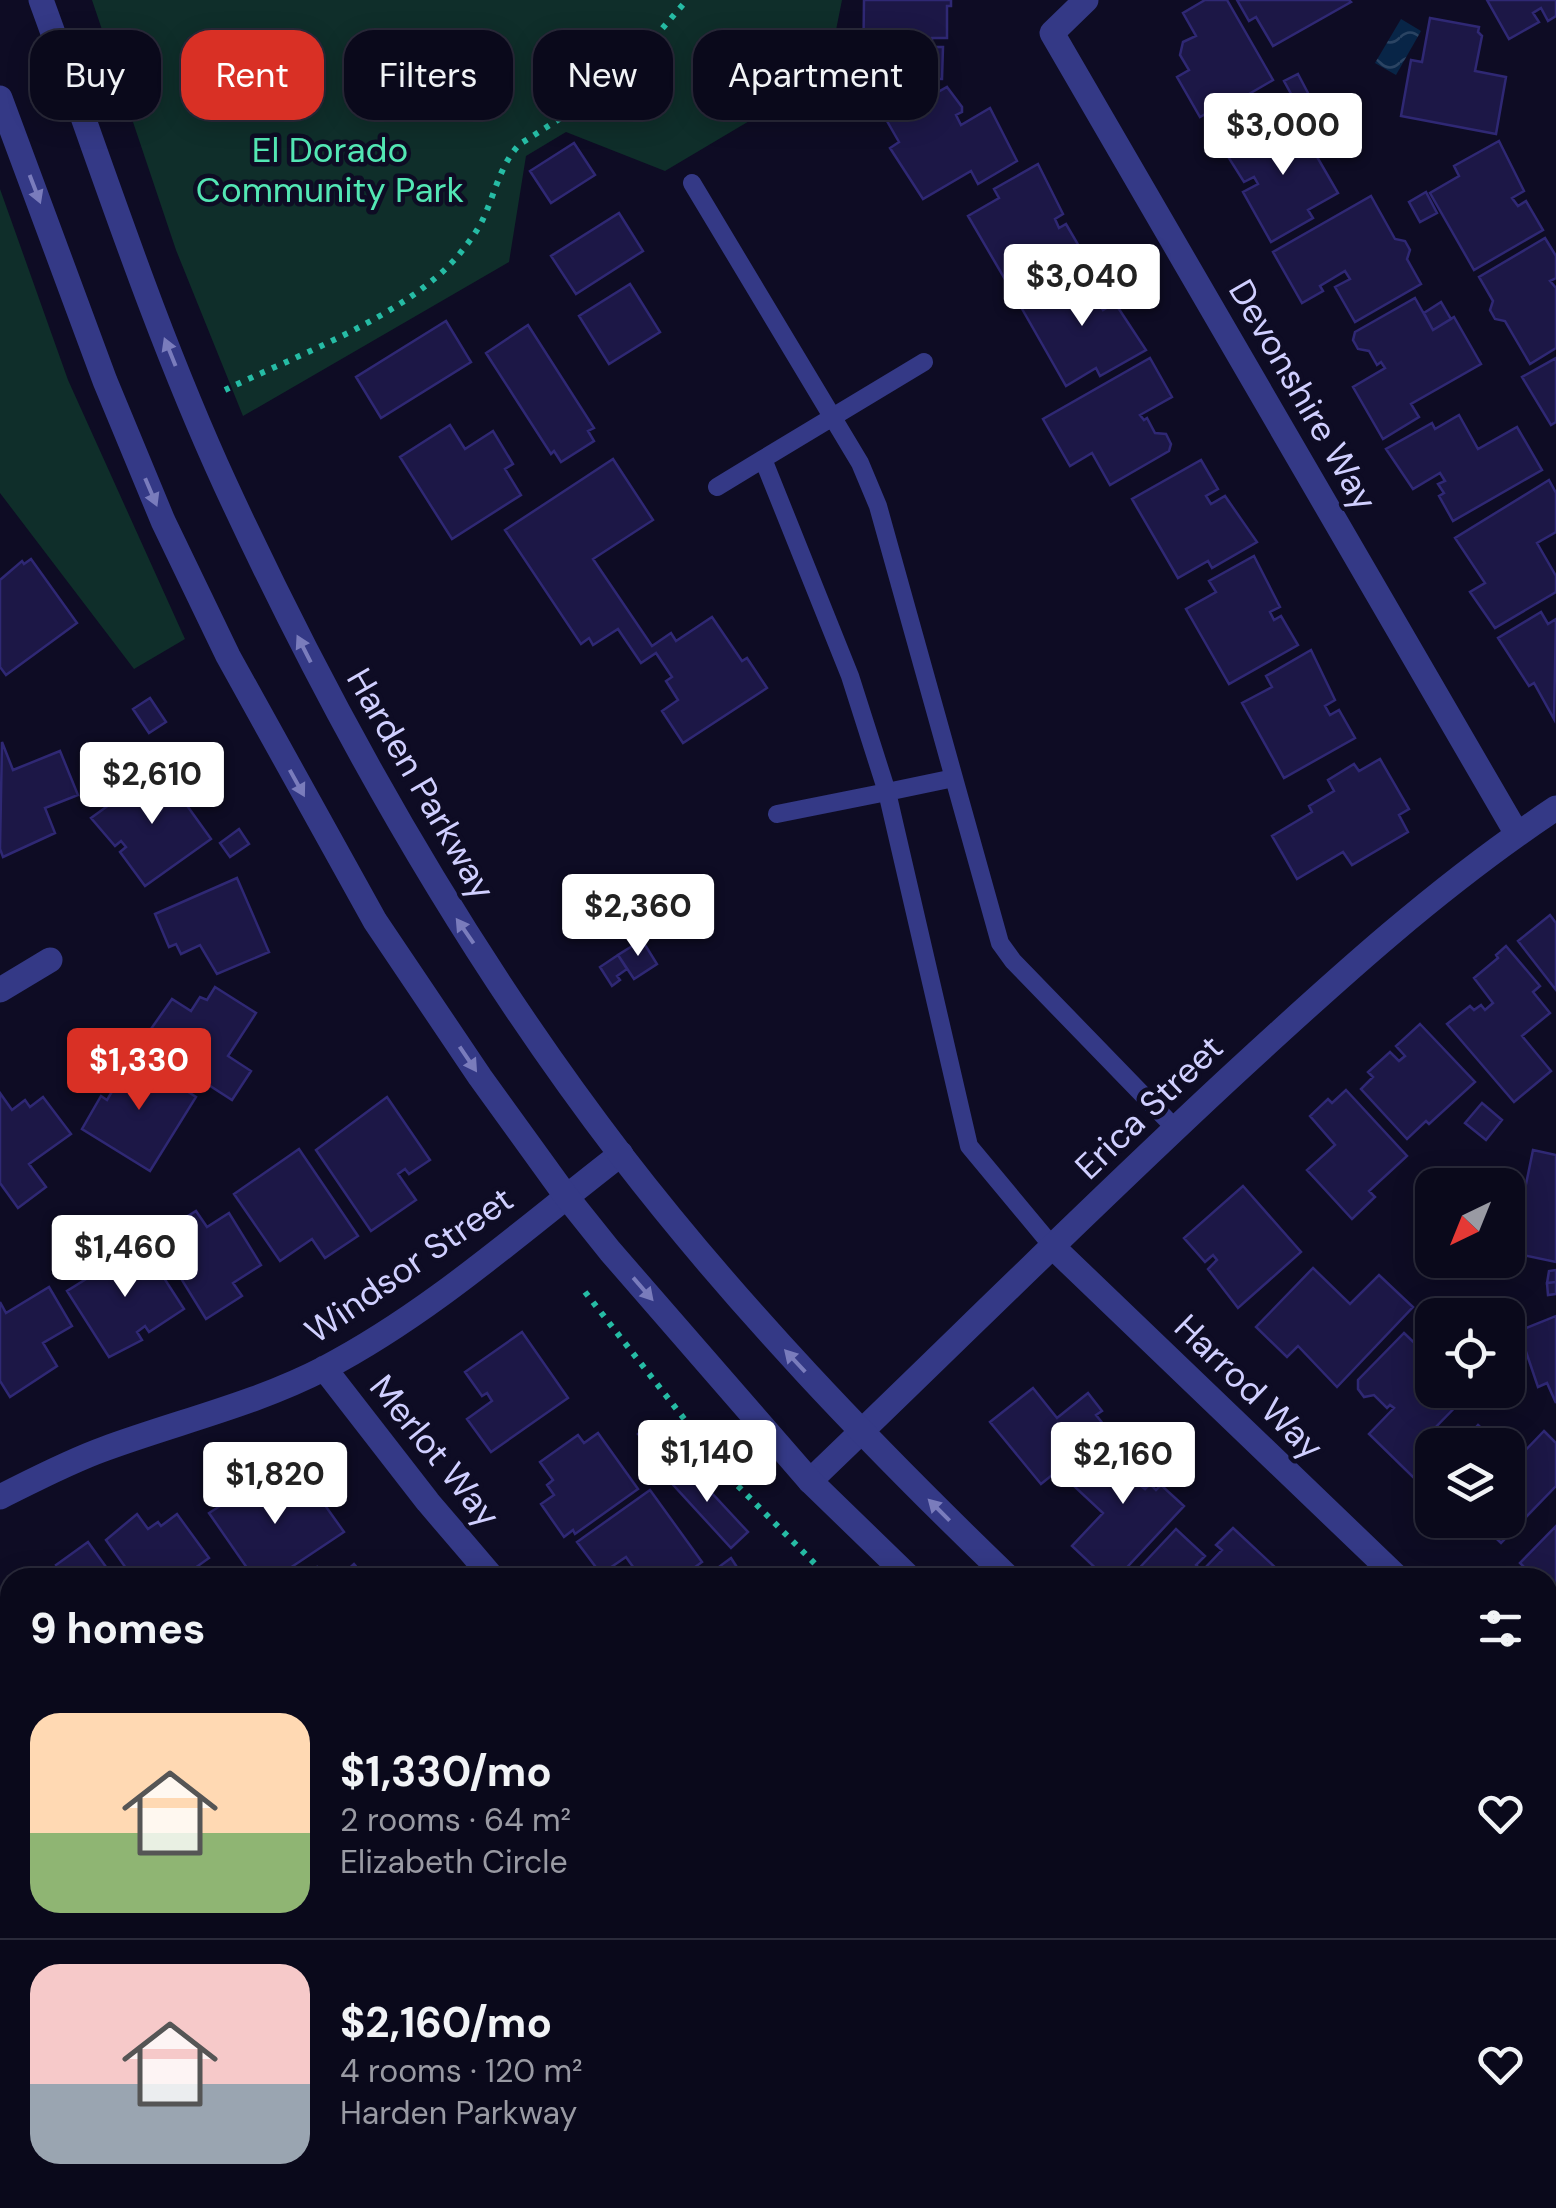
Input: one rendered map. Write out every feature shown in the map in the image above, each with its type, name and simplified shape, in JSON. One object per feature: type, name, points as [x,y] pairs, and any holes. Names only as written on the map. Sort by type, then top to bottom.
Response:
[{"type":"street","name":"Harden Parkway","points":[[41,0],[162,332],[222,479],[306,654],[452,912],[621,1154],[776,1340],[999,1568]]},
{"type":"street","name":"Devonshire Way","points":[[1086,0],[1052,32],[1517,834]]},
{"type":"street","points":[[0,98],[105,381],[163,520],[228,656],[375,922],[566,1196],[810,1481],[900,1568]]},
{"type":"street","name":"Erica Street","points":[[810,1481],[1175,1128],[1408,916],[1556,808]]},
{"type":"street","points":[[0,990],[50,960]]},
{"type":"street","name":"Windsor Street","points":[[0,1496],[100,1450],[274,1391],[324,1368],[428,1302],[621,1154]]},
{"type":"street","name":"Harrod Way","points":[[1053,1248],[1388,1568]]},
{"type":"street","name":"Merlot Way","points":[[324,1368],[416,1488],[485,1568]]},
{"type":"lane","points":[[692,184],[860,463],[878,506],[1006,952],[1175,1128]]},
{"type":"lane","points":[[717,487],[924,362]]},
{"type":"lane","points":[[763,459],[850,676],[887,792],[969,1146],[1053,1248]]},
{"type":"lane","points":[[777,814],[954,778]]},
{"type":"path","points":[[225,390],[392,308],[433,280],[481,224],[510,154],[613,85],[687,0]]},
{"type":"path","points":[[586,1292],[732,1480],[819,1568]]},
{"type":"green space","name":"El Dorado Community Park","points":[[92,0],[842,0],[836,30],[693,30],[693,120],[751,120],[665,171],[566,132],[526,156],[509,262],[243,416],[176,250],[132,120],[161,120],[161,30],[102,30]]},
{"type":"green space","points":[[0,189],[68,380],[185,639],[134,669],[0,493]]},
{"type":"water","points":[[1401,19],[1421,31],[1396,75],[1375,63]]},
{"type":"building","points":[[864,0],[951,0],[951,6],[947,6],[947,38],[938,38],[938,30],[864,30]]},
{"type":"building","points":[[1205,0],[1227,0],[1273,80],[1218,112],[1216,108],[1200,117],[1177,77],[1189,70],[1180,55],[1183,42],[1196,36],[1183,13]]},
{"type":"building","points":[[1237,0],[1351,2],[1273,46],[1256,17],[1249,21]]},
{"type":"building","points":[[1487,0],[1556,0],[1556,16],[1548,21],[1541,8],[1533,13],[1539,22],[1509,39]]},
{"type":"building","points":[[1430,18],[1479,27],[1482,36],[1475,71],[1506,77],[1496,134],[1401,116],[1411,60],[1422,62]]},
{"type":"building","points":[[938,47],[943,47],[942,79],[938,79]]},
{"type":"building","points":[[1298,74],[1308,93],[1295,101],[1284,81]]},
{"type":"building","points":[[947,87],[962,107],[956,115],[961,125],[990,108],[1017,161],[978,184],[971,171],[923,199],[890,148],[899,142],[887,121],[938,120],[938,92]]},
{"type":"building","points":[[1294,117],[1338,193],[1308,210],[1313,218],[1271,242],[1243,192],[1258,184],[1254,177],[1244,182],[1227,155]]},
{"type":"building","points":[[1499,141],[1524,191],[1512,198],[1518,206],[1526,201],[1543,230],[1474,270],[1430,193],[1459,176],[1454,166]]},
{"type":"building","points":[[574,143],[595,175],[551,203],[530,171]]},
{"type":"building","points":[[1038,164],[1063,214],[1055,219],[1059,228],[1066,224],[1083,253],[1013,293],[968,216],[999,198],[994,189]]},
{"type":"building","points":[[1426,192],[1437,213],[1420,222],[1409,202]]},
{"type":"building","points":[[1371,196],[1395,239],[1405,241],[1410,250],[1407,259],[1421,284],[1355,322],[1335,287],[1350,279],[1345,271],[1302,303],[1273,252]]},
{"type":"building","points":[[619,213],[643,251],[576,294],[551,256]]},
{"type":"building","points":[[1545,238],[1556,256],[1556,278],[1550,281],[1556,288],[1556,348],[1530,364],[1505,321],[1495,319],[1490,310],[1493,301],[1479,277]]},
{"type":"building","points":[[1090,268],[1107,296],[1098,302],[1103,310],[1115,303],[1146,350],[1100,376],[1096,368],[1066,386],[1021,307]]},
{"type":"building","points":[[630,284],[660,332],[609,364],[579,316]]},
{"type":"building","points":[[1415,298],[1433,330],[1454,317],[1481,364],[1411,404],[1419,417],[1383,439],[1353,387],[1385,368],[1381,362],[1377,365],[1369,351],[1358,349],[1353,340],[1355,332]]},
{"type":"building","points":[[1441,302],[1451,319],[1433,330],[1424,313]]},
{"type":"building","points":[[446,321],[471,362],[381,418],[356,377]]},
{"type":"building","points":[[528,325],[594,428],[588,431],[594,441],[561,462],[554,451],[551,454],[486,353]]},
{"type":"building","points":[[1150,358],[1172,397],[1140,415],[1144,420],[1147,418],[1155,433],[1166,434],[1171,444],[1169,451],[1110,485],[1092,453],[1070,466],[1043,419]]},
{"type":"building","points":[[1556,358],[1556,422],[1551,425],[1522,377]]},
{"type":"building","points":[[1459,415],[1478,449],[1517,427],[1542,470],[1453,521],[1439,496],[1444,493],[1438,484],[1445,481],[1440,473],[1413,489],[1386,449],[1432,423],[1435,429]]},
{"type":"building","points":[[450,425],[465,449],[493,431],[513,464],[505,469],[521,495],[452,539],[400,457]]},
{"type":"building","points":[[613,459],[653,520],[593,559],[652,646],[671,633],[676,641],[712,617],[742,661],[747,658],[767,688],[683,743],[662,711],[678,700],[666,681],[672,677],[656,653],[641,663],[618,629],[593,645],[589,638],[581,644],[505,530]]},
{"type":"building","points":[[1201,460],[1218,489],[1206,496],[1211,504],[1225,496],[1257,542],[1212,568],[1208,561],[1178,578],[1132,499]]},
{"type":"building","points":[[1549,480],[1556,493],[1556,532],[1537,543],[1556,576],[1556,592],[1495,628],[1470,592],[1485,583],[1455,538]]},
{"type":"building","points":[[1254,556],[1280,607],[1270,612],[1274,620],[1281,616],[1298,645],[1229,684],[1186,609],[1216,592],[1209,581]]},
{"type":"building","points":[[31,559],[77,623],[6,675],[0,667],[0,580],[22,561],[24,564]]},
{"type":"building","points":[[1541,612],[1548,624],[1556,619],[1554,719],[1534,683],[1529,686],[1498,638]]},
{"type":"building","points":[[1311,650],[1335,700],[1325,706],[1330,715],[1339,710],[1355,738],[1284,778],[1242,703],[1272,687],[1266,676]]},
{"type":"building","points":[[150,698],[166,722],[149,733],[133,709]]},
{"type":"building","points":[[2,742],[13,770],[60,751],[78,795],[45,808],[55,833],[3,857],[0,849]]},
{"type":"building","points":[[1380,759],[1409,809],[1399,815],[1408,832],[1352,865],[1343,852],[1297,879],[1272,836],[1312,812],[1309,806],[1334,791],[1328,780],[1354,764],[1359,771]]},
{"type":"building","points":[[160,768],[211,839],[145,886],[120,852],[126,847],[121,841],[115,846],[91,818]]},
{"type":"building","points":[[239,829],[249,844],[230,857],[220,843]]},
{"type":"building","points":[[237,878],[269,952],[217,974],[200,945],[181,954],[176,944],[169,947],[155,914]]},
{"type":"building","points":[[1550,915],[1556,923],[1556,990],[1518,941]]},
{"type":"building","points":[[642,940],[657,964],[634,979],[618,955]]},
{"type":"building","points":[[1506,946],[1540,986],[1533,992],[1550,1013],[1522,1036],[1551,1071],[1514,1102],[1447,1024],[1470,1006],[1474,1010],[1481,1005],[1485,1010],[1493,1003],[1474,978]]},
{"type":"building","points":[[618,955],[627,969],[612,986],[600,967]]},
{"type":"building","points":[[215,987],[256,1013],[228,1056],[251,1071],[232,1100],[176,1064],[174,1067],[139,1046],[172,999],[191,1011],[200,997],[207,1000]]},
{"type":"building","points":[[1420,1024],[1475,1082],[1407,1139],[1361,1089],[1373,1077],[1368,1072],[1390,1052],[1399,1061],[1405,1056],[1396,1046]]},
{"type":"building","points":[[128,1053],[196,1097],[150,1171],[82,1129],[101,1096],[107,1100],[113,1090],[108,1087]]},
{"type":"building","points":[[1346,1090],[1407,1156],[1369,1191],[1375,1197],[1352,1219],[1307,1170],[1335,1145],[1310,1116],[1328,1099],[1332,1103]]},
{"type":"building","points":[[0,1093],[12,1110],[25,1100],[30,1107],[43,1097],[71,1134],[29,1164],[46,1187],[18,1208],[0,1183]]},
{"type":"building","points":[[387,1097],[430,1160],[409,1174],[405,1169],[398,1174],[416,1200],[371,1231],[316,1150]]},
{"type":"building","points":[[1482,1103],[1502,1120],[1486,1140],[1465,1123]]},
{"type":"building","points":[[299,1149],[358,1236],[325,1258],[312,1239],[280,1261],[234,1194]]},
{"type":"building","points":[[1533,1150],[1556,1155],[1556,1262],[1525,1256],[1525,1189]]},
{"type":"building","points":[[1243,1186],[1301,1252],[1238,1308],[1208,1269],[1217,1260],[1213,1255],[1205,1262],[1184,1238]]},
{"type":"building","points":[[196,1211],[207,1227],[229,1213],[261,1265],[233,1283],[242,1296],[206,1319],[166,1254],[183,1243],[172,1226]]},
{"type":"building","points":[[142,1244],[184,1309],[149,1332],[145,1326],[137,1332],[142,1340],[109,1357],[67,1291]]},
{"type":"building","points":[[1313,1268],[1350,1304],[1379,1275],[1413,1307],[1337,1387],[1298,1346],[1287,1357],[1256,1327]]},
{"type":"building","points":[[1556,1270],[1556,1282],[1547,1283],[1549,1271]]},
{"type":"building","points":[[1556,1282],[1556,1294],[1548,1295],[1547,1283]]},
{"type":"building","points":[[49,1287],[72,1326],[43,1343],[57,1366],[10,1397],[0,1381],[0,1302],[6,1313]]},
{"type":"building","points":[[1556,1316],[1556,1403],[1547,1383],[1538,1387],[1525,1349],[1525,1329]]},
{"type":"building","points":[[522,1332],[568,1398],[491,1452],[467,1419],[492,1401],[487,1393],[482,1396],[465,1372]]},
{"type":"building","points":[[1404,1333],[1415,1344],[1415,1408],[1454,1408],[1435,1428],[1415,1428],[1414,1478],[1369,1434],[1394,1408],[1387,1408],[1374,1395],[1364,1397],[1358,1380]]},
{"type":"building","points":[[1033,1388],[1057,1418],[1088,1393],[1102,1411],[1096,1415],[1108,1430],[1041,1484],[990,1422]]},
{"type":"building","points":[[646,1426],[657,1438],[649,1446],[638,1434]]},
{"type":"building","points":[[1128,1430],[1160,1459],[1137,1483],[1145,1489],[1150,1484],[1156,1490],[1161,1485],[1184,1506],[1126,1568],[1095,1568],[1072,1546],[1103,1513],[1075,1487]]},
{"type":"building","points":[[1544,1431],[1556,1443],[1556,1486],[1525,1518],[1525,1451]]},
{"type":"building","points":[[598,1433],[638,1489],[575,1534],[573,1530],[564,1537],[541,1504],[554,1495],[547,1485],[553,1480],[540,1462],[578,1435],[584,1443]]},
{"type":"building","points":[[659,1443],[672,1457],[655,1473],[641,1459]]},
{"type":"building","points":[[683,1462],[748,1532],[731,1548],[666,1477]]},
{"type":"building","points":[[272,1473],[286,1495],[282,1498],[286,1504],[312,1487],[344,1532],[290,1568],[247,1568],[209,1513]]},
{"type":"building","points":[[650,1490],[702,1562],[694,1568],[634,1568],[626,1557],[610,1568],[596,1568],[577,1542]]},
{"type":"building","points":[[137,1514],[148,1529],[158,1522],[161,1526],[177,1514],[209,1558],[195,1568],[126,1568],[106,1540]]},
{"type":"building","points":[[1556,1526],[1556,1568],[1525,1568],[1520,1563]]},
{"type":"building","points":[[1233,1528],[1276,1568],[1205,1568],[1222,1550],[1216,1545]]},
{"type":"building","points":[[1176,1529],[1205,1556],[1196,1565],[1199,1568],[1139,1568]]},
{"type":"building","points":[[88,1542],[107,1568],[58,1568],[56,1565]]},
{"type":"building","points":[[731,1558],[738,1568],[718,1568]]}]
